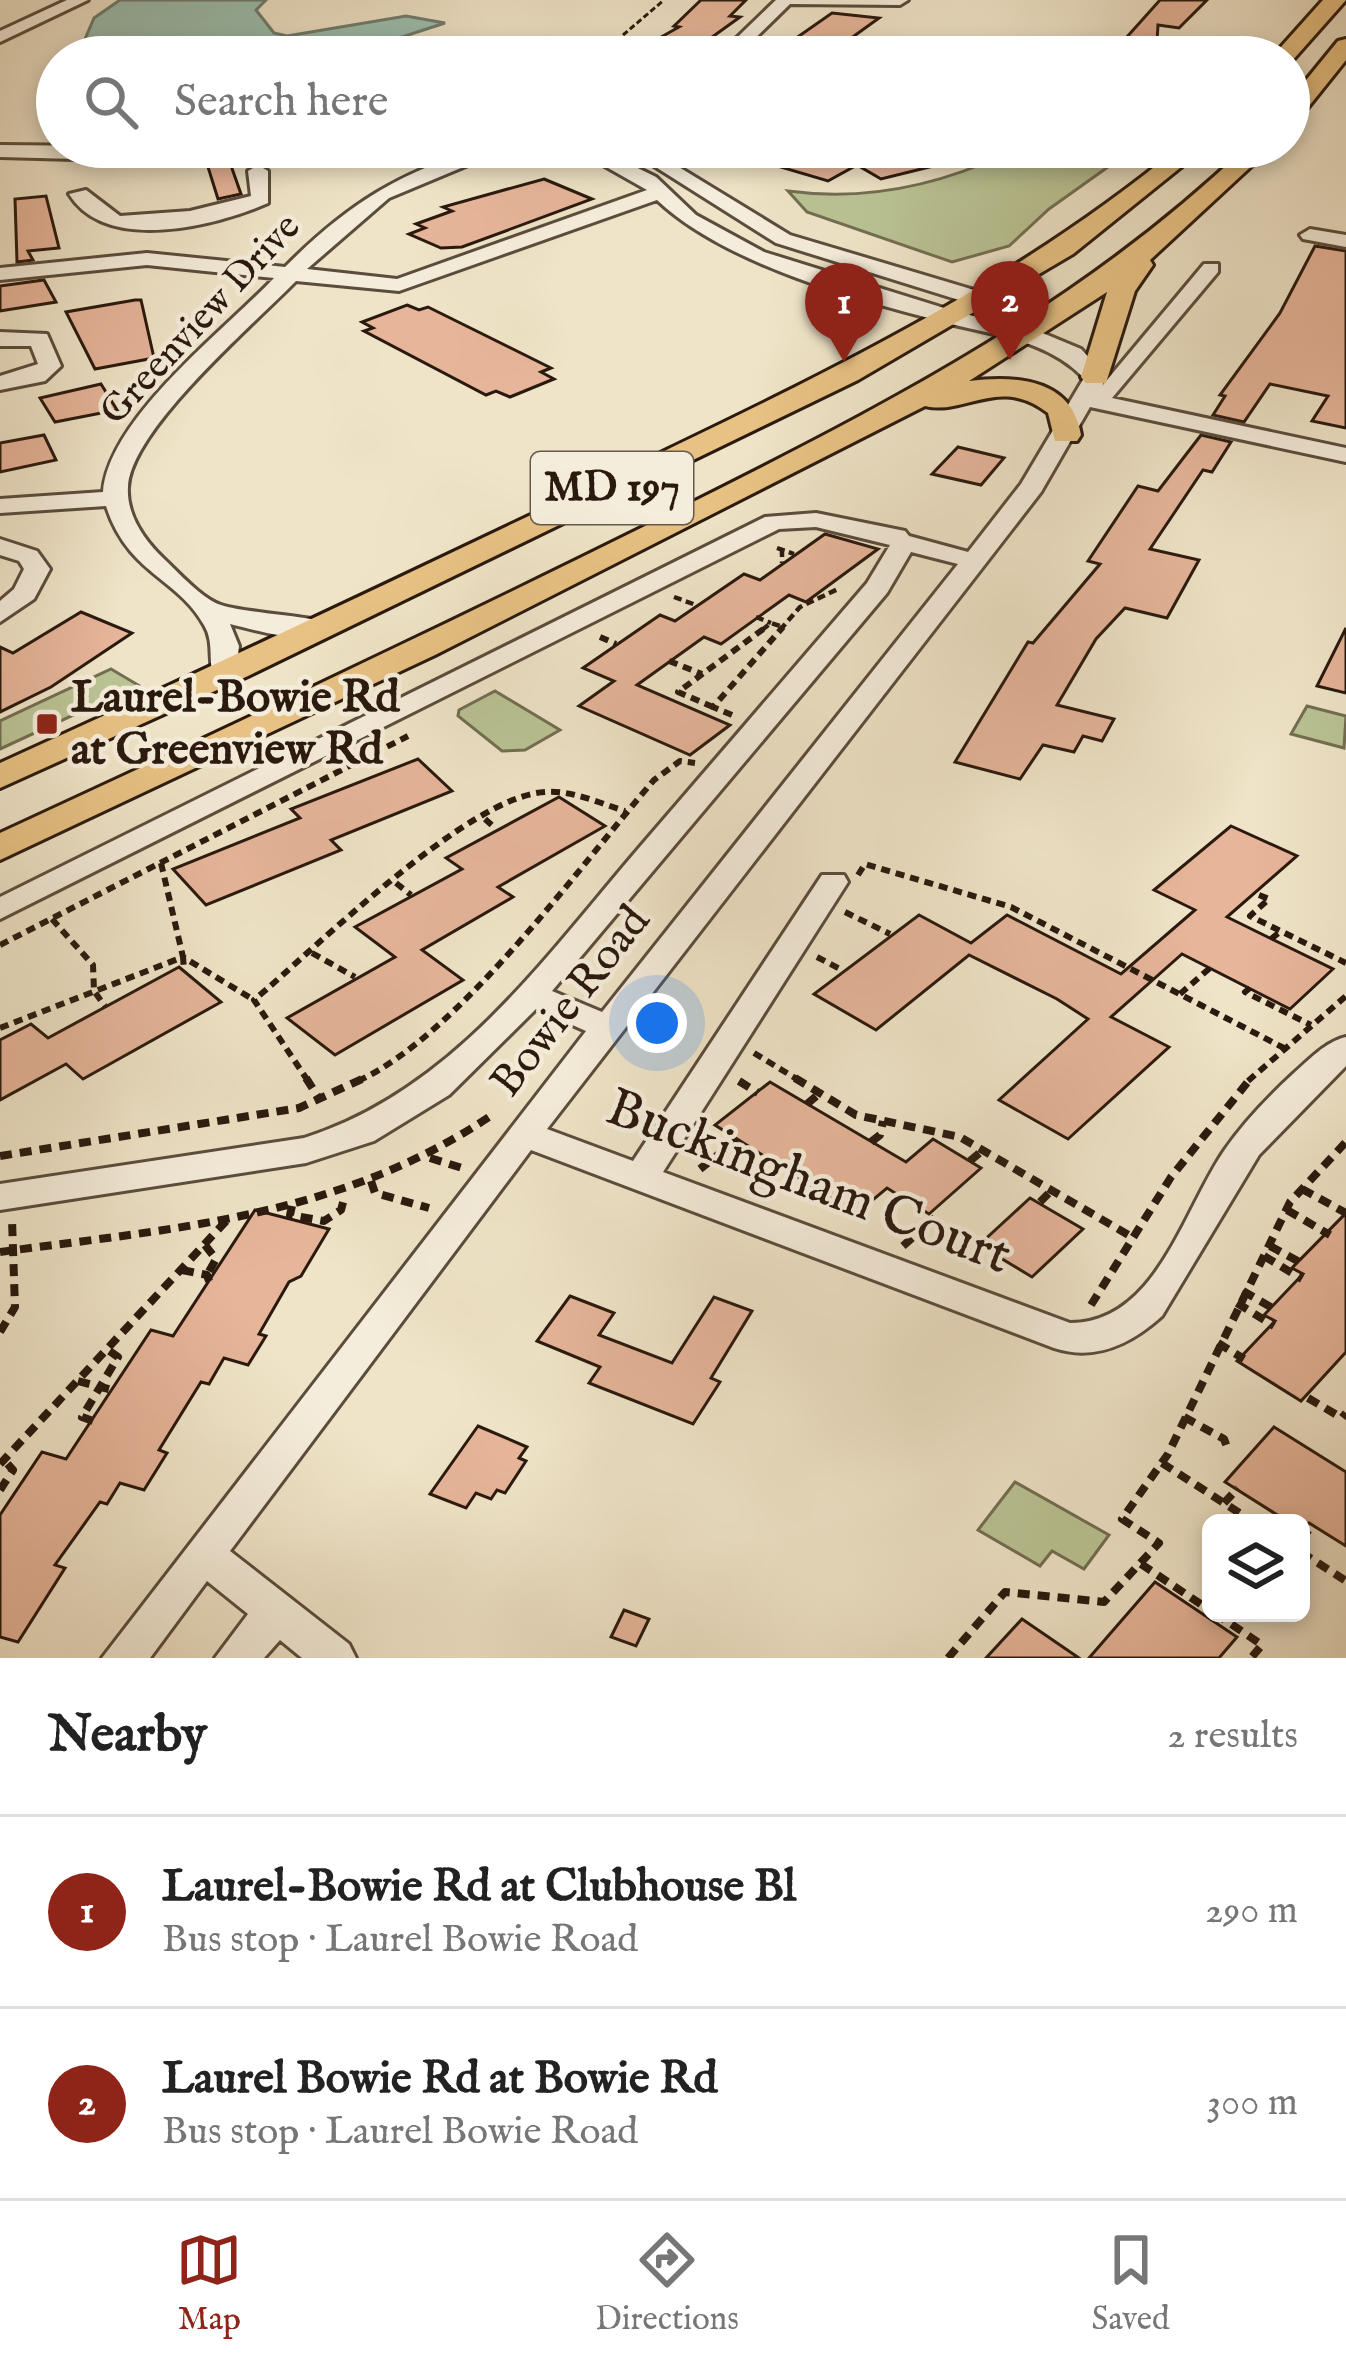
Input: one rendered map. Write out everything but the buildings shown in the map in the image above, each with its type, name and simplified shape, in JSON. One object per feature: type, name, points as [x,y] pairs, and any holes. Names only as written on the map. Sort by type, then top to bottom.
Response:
[{"type":"main road","points":[[1302,36],[1335,0]]},
{"type":"main road","points":[[1310,90],[1346,46]]},
{"type":"main road","name":"MD 197","points":[[0,776],[225,675],[954,318],[1127,204],[1169,168]]},
{"type":"main road","name":"MD 197","points":[[0,848],[460,632],[826,446],[1024,334],[1147,256],[1238,168]]},
{"type":"main road","points":[[1092,389],[1121,291],[1147,256]]},
{"type":"main road","points":[[826,446],[864,439],[946,394],[971,389],[1043,397],[1062,410],[1066,435]]},
{"type":"street","points":[[0,37],[80,0]]},
{"type":"street","points":[[750,36],[790,0],[900,0]]},
{"type":"street","points":[[0,142],[36,143]]},
{"type":"street","points":[[0,152],[36,153]]},
{"type":"street","name":"Greenview Drive","points":[[212,610],[130,538],[116,498],[119,470],[148,422],[294,272],[385,193],[449,168]]},
{"type":"street","points":[[620,168],[663,191],[689,218],[757,256],[954,318],[1024,334],[1073,355],[1092,389],[1346,455]]},
{"type":"street","points":[[667,168],[783,239],[983,299],[1024,334]]},
{"type":"street","points":[[79,194],[86,206],[114,226],[251,206],[261,199],[258,171]]},
{"type":"street","points":[[0,274],[107,260],[414,282],[663,191]]},
{"type":"street","points":[[107,260],[114,226]]},
{"type":"street","points":[[1310,235],[1346,242]]},
{"type":"street","name":"Bowie Road","points":[[124,1658],[461,1220],[510,1124],[608,1028],[974,561],[1066,435],[1092,389],[1110,391],[1211,268]]},
{"type":"street","points":[[0,339],[31,335],[39,339],[50,366],[37,376],[0,383]]},
{"type":"street","points":[[0,506],[116,498]]},
{"type":"street","points":[[0,909],[775,522],[816,520],[896,536],[902,542],[974,561]]},
{"type":"street","points":[[5,1196],[264,1159],[362,1132],[459,1070],[531,994],[878,587],[899,557],[902,542]]},
{"type":"street","points":[[0,547],[28,556],[37,569],[25,593],[0,614]]},
{"type":"street","points":[[212,610],[271,626],[324,627]]},
{"type":"street","points":[[212,610],[230,647],[225,675]]},
{"type":"street","points":[[641,1178],[845,885]]},
{"type":"street","points":[[531,994],[608,1028]]},
{"type":"street","name":"Buckingham Court","points":[[510,1124],[641,1178],[1069,1324],[1102,1341],[1132,1326],[1163,1286],[1237,1159],[1287,1102],[1346,1048]]},
{"type":"street","points":[[204,1554],[334,1658]]},
{"type":"street","points":[[237,1658],[277,1612]]},
{"type":"path","points":[[623,36],[664,0]]},
{"type":"path","points":[[763,543],[782,534]]},
{"type":"path","points":[[782,550],[782,563]]},
{"type":"path","points":[[697,708],[711,706],[800,607],[830,596],[848,580]]},
{"type":"path","points":[[665,593],[679,586]]},
{"type":"path","points":[[756,617],[783,627]]},
{"type":"path","points":[[739,722],[711,706],[674,695],[771,623]]},
{"type":"path","points":[[585,645],[610,631]]},
{"type":"path","points":[[600,638],[616,644]]},
{"type":"path","points":[[669,661],[702,674]]},
{"type":"path","points":[[0,945],[420,730]]},
{"type":"path","points":[[0,1156],[244,1120],[320,1100],[391,1066],[418,1046],[625,811],[673,765],[705,761]]},
{"type":"path","points":[[254,1000],[445,842],[485,819],[543,791],[625,811]]},
{"type":"path","points":[[485,819],[496,829]]},
{"type":"path","points":[[161,863],[184,970]]},
{"type":"path","points":[[890,934],[837,908],[845,885],[865,864],[1011,908],[1108,962],[1285,1048]]},
{"type":"path","points":[[395,884],[411,896]]},
{"type":"path","points":[[1259,895],[1269,899],[1250,916],[1346,964]]},
{"type":"path","points":[[52,919],[88,958],[96,976],[94,991],[104,1006]]},
{"type":"path","points":[[1271,939],[1281,932]]},
{"type":"path","points":[[817,939],[808,952],[842,970]]},
{"type":"path","points":[[312,953],[355,977]]},
{"type":"path","points":[[0,1028],[183,957]]},
{"type":"path","points":[[183,957],[254,1000],[320,1100]]},
{"type":"path","points":[[1180,994],[1210,968]]},
{"type":"path","points":[[1250,988],[1245,992],[1311,1024]]},
{"type":"path","points":[[1069,1324],[1197,1139],[1285,1048],[1346,996]]},
{"type":"path","points":[[724,1087],[755,1036]]},
{"type":"path","points":[[747,1049],[856,1115],[960,1137],[1132,1238]]},
{"type":"path","points":[[730,1076],[758,1093]]},
{"type":"path","points":[[806,1104],[820,1093]]},
{"type":"path","points":[[871,1142],[880,1136],[883,1120]]},
{"type":"path","points":[[292,1215],[510,1124]]},
{"type":"path","points":[[705,1180],[690,1172],[737,1140]]},
{"type":"path","points":[[948,1658],[1005,1592],[1104,1602],[1159,1543],[1122,1519],[1162,1463],[1237,1303],[1287,1210],[1346,1142]]},
{"type":"path","points":[[970,1161],[982,1150]]},
{"type":"path","points":[[370,1181],[375,1193],[461,1220]]},
{"type":"path","points":[[1302,1189],[1346,1214]]},
{"type":"path","points":[[1040,1202],[1052,1190]]},
{"type":"path","points":[[0,1252],[230,1217],[292,1215],[324,1221],[340,1210],[345,1195]]},
{"type":"path","points":[[0,1331],[15,1307],[14,1250],[5,1196]]},
{"type":"path","points":[[1287,1210],[1330,1234]]},
{"type":"path","points":[[0,1490],[14,1470],[2,1462],[230,1217]]},
{"type":"path","points":[[901,1249],[935,1218]]},
{"type":"path","points":[[881,1242],[919,1256]]},
{"type":"path","points":[[182,1270],[208,1279],[217,1258],[205,1245]]},
{"type":"path","points":[[1270,1246],[1303,1264]]},
{"type":"path","points":[[1264,1256],[1302,1279]]},
{"type":"path","points":[[1243,1292],[1274,1310]]},
{"type":"path","points":[[1237,1303],[1274,1326]]},
{"type":"path","points":[[1218,1343],[1244,1359]]},
{"type":"path","points":[[93,1420],[82,1417],[118,1358],[108,1350]]},
{"type":"path","points":[[78,1381],[112,1390]]},
{"type":"path","points":[[1308,1398],[1342,1418],[1346,1413]]},
{"type":"path","points":[[1184,1417],[1224,1439],[1227,1447]]},
{"type":"path","points":[[1162,1463],[1241,1514]]},
{"type":"path","points":[[1224,1503],[1238,1488]]},
{"type":"path","points":[[1310,1528],[1313,1525]]},
{"type":"path","points":[[1310,1558],[1346,1581]]},
{"type":"path","points":[[1141,1564],[1202,1605]]},
{"type":"path","points":[[1228,1622],[1262,1645],[1251,1658]]},
{"type":"shaded area","points":[[120,0],[266,0],[256,10],[274,33],[287,36],[86,36],[94,18]]},
{"type":"shaded area","points":[[406,16],[445,23],[405,36],[287,36]]},
{"type":"shaded area","points":[[971,168],[1107,168],[1049,209],[1009,246],[952,262],[807,212],[788,191],[872,192]]},
{"type":"shaded area","points":[[111,669],[138,685],[0,749],[0,721]]},
{"type":"shaded area","points":[[495,691],[560,730],[525,750],[502,751],[458,716],[459,710]]},
{"type":"shaded area","points":[[1307,706],[1346,716],[1344,748],[1291,734]]},
{"type":"shaded area","points":[[1015,1482],[1109,1535],[1084,1569],[1052,1551],[1040,1566],[978,1530]]},
{"type":"place","name":"Laurel Bowie Rd at Bowie Rd","points":[[1010,360]]},
{"type":"place","name":"Laurel-Bowie Rd at Clubhouse Bl","points":[[844,362]]},
{"type":"place","name":"Laurel-Bowie Rd at Greenview Rd","points":[[47,724]]}]
